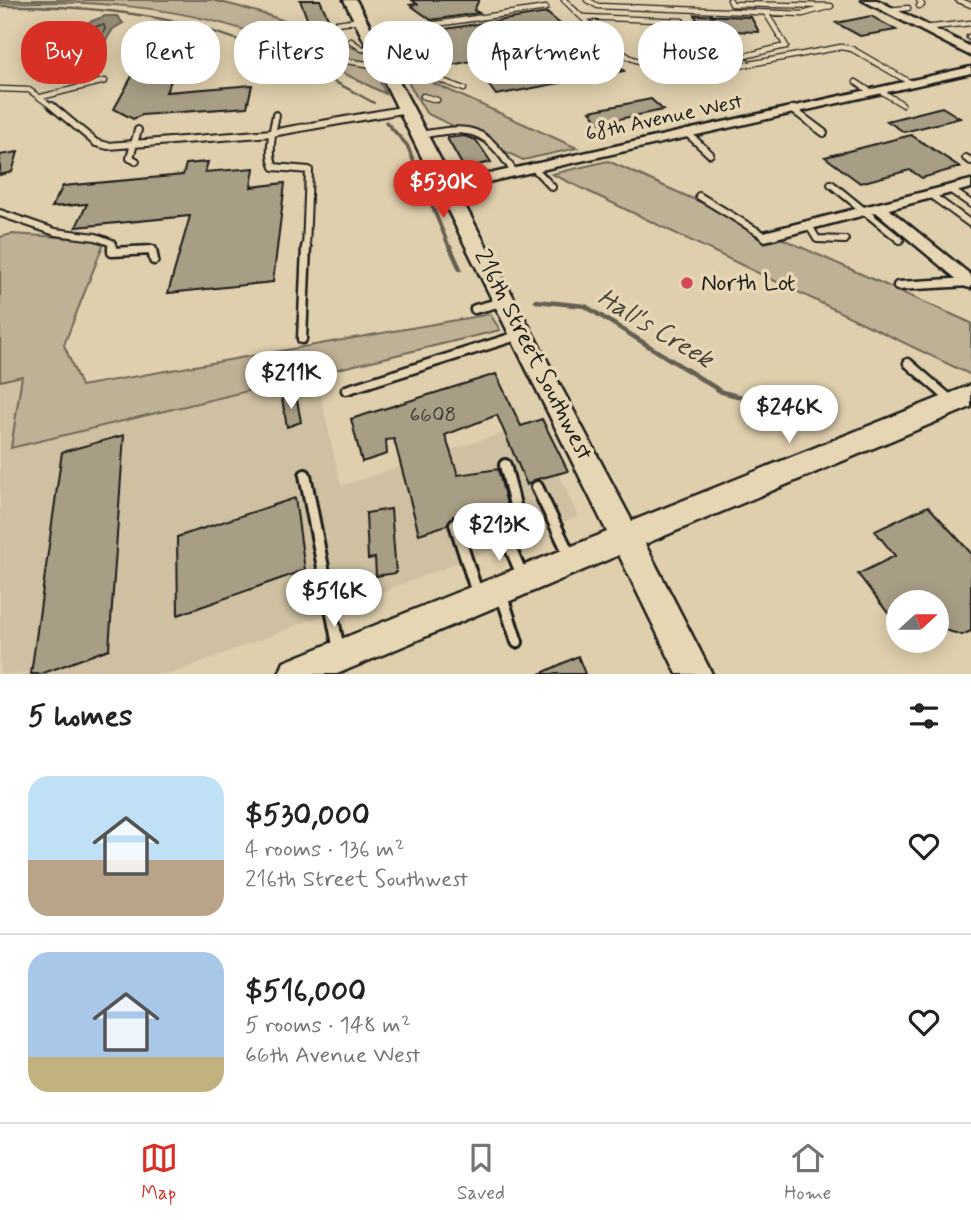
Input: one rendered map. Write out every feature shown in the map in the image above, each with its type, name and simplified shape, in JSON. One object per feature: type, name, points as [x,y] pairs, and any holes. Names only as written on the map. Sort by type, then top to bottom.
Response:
[{"type":"street","name":"216th Street Southwest","points":[[350,0],[363,30]]},
{"type":"street","points":[[868,0],[895,7],[923,28],[970,45]]},
{"type":"street","name":"68th Avenue West","points":[[448,187],[971,69]]},
{"type":"street","name":"216th Street Southwest","points":[[393,84],[448,187],[695,674]]},
{"type":"street","points":[[765,236],[971,184]]},
{"type":"street","points":[[871,208],[971,283]]},
{"type":"street","points":[[304,672],[963,399]]},
{"type":"lane","points":[[564,0],[631,59],[638,60]]},
{"type":"lane","points":[[587,0],[598,6],[803,14],[831,6],[743,2],[732,4],[730,0]]},
{"type":"lane","points":[[959,0],[971,5]]},
{"type":"lane","points":[[895,7],[908,8]]},
{"type":"lane","points":[[453,26],[545,8]]},
{"type":"lane","points":[[743,57],[786,46],[770,15],[765,13]]},
{"type":"lane","points":[[583,17],[682,21]]},
{"type":"lane","points":[[923,28],[971,23]]},
{"type":"lane","points":[[743,66],[844,47],[911,83]]},
{"type":"lane","points":[[856,82],[902,104]]},
{"type":"lane","points":[[41,97],[93,84]]},
{"type":"lane","points":[[453,84],[464,89]]},
{"type":"lane","points":[[0,89],[29,90],[96,143],[133,146],[272,132],[407,108]]},
{"type":"lane","points":[[423,96],[437,100]]},
{"type":"lane","points":[[792,110],[824,133]]},
{"type":"lane","points":[[275,115],[271,161],[274,167],[282,170],[309,170],[302,339]]},
{"type":"lane","points":[[421,135],[462,126],[471,127],[494,143],[514,172]]},
{"type":"lane","points":[[136,161],[130,159],[138,130]]},
{"type":"lane","points":[[687,133],[710,153]]},
{"type":"lane","points":[[533,167],[552,187]]},
{"type":"lane","points":[[831,184],[871,208],[900,240]]},
{"type":"lane","points":[[951,190],[971,204]]},
{"type":"lane","points":[[931,195],[971,224]]},
{"type":"lane","points":[[699,196],[765,236]]},
{"type":"lane","points":[[0,213],[22,216],[47,230],[100,236],[112,243],[112,253],[152,250],[154,260]]},
{"type":"lane","points":[[808,224],[817,239],[845,240]]},
{"type":"lane","points":[[898,286],[971,283]]},
{"type":"lane","points":[[475,309],[506,302]]},
{"type":"lane","points":[[346,390],[522,334]]},
{"type":"lane","points":[[908,363],[963,399]]},
{"type":"lane","points":[[501,590],[508,542],[519,520],[505,465]]},
{"type":"lane","points":[[304,475],[341,656]]},
{"type":"lane","points":[[537,487],[573,561]]},
{"type":"lane","points":[[455,524],[501,590],[517,642]]},
{"type":"shaded area","points":[[0,0],[212,0],[284,21],[234,21],[234,27],[220,21],[131,7],[0,3]]},
{"type":"shaded area","points":[[349,46],[363,52],[363,83],[349,76]]},
{"type":"shaded area","points":[[366,84],[381,84],[386,94]]},
{"type":"shaded area","points":[[409,84],[435,84],[577,148],[523,160],[426,113]]},
{"type":"shaded area","points":[[608,161],[971,323],[971,375],[552,174]]},
{"type":"shaded area","points":[[12,234],[105,240],[64,345],[81,386],[490,314],[500,330],[11,448],[22,376],[0,381],[0,237]]},
{"type":"shaded area","points":[[315,370],[341,486],[536,422],[578,516],[171,674],[0,674],[0,381],[22,376],[11,447]]},
{"type":"water","points":[[105,16],[117,16],[121,21],[107,39],[107,21],[92,21]]},
{"type":"building","points":[[300,0],[320,0],[328,18],[308,21]]},
{"type":"building","points":[[412,0],[479,0],[474,10],[479,13],[431,20],[410,5],[417,4]]},
{"type":"building","points":[[547,13],[557,21],[496,21]]},
{"type":"building","points":[[695,15],[751,17],[759,32],[743,31],[743,21],[697,21]]},
{"type":"building","points":[[871,16],[896,30],[860,36],[836,23]]},
{"type":"building","points":[[467,26],[467,62],[453,65],[453,28]]},
{"type":"building","points":[[128,84],[170,84],[166,92],[252,85],[247,107],[142,115],[133,119],[114,109]]},
{"type":"building","points":[[488,84],[555,84],[496,95]]},
{"type":"building","points":[[651,99],[663,110],[600,123],[590,111]]},
{"type":"building","points":[[942,107],[960,118],[904,132],[887,121]]},
{"type":"building","points":[[911,135],[960,167],[922,178],[910,170],[860,183],[825,157]]},
{"type":"building","points":[[464,136],[476,140],[491,162],[464,168],[447,138]]},
{"type":"building","points":[[18,152],[12,172],[0,175],[0,155]]},
{"type":"building","points":[[208,162],[205,172],[254,168],[251,187],[285,183],[273,282],[168,293],[190,216],[76,227],[87,204],[52,207],[63,186],[183,175],[186,164]]},
{"type":"building","points":[[496,374],[521,426],[542,419],[568,471],[534,480],[527,485],[497,415],[445,435],[458,475],[498,469],[511,520],[506,529],[488,531],[485,512],[462,520],[453,516],[447,525],[419,534],[394,439],[386,440],[387,454],[362,462],[351,419]]},
{"type":"building","points":[[296,395],[301,422],[287,427],[282,399]]},
{"type":"building","points":[[124,435],[109,649],[41,674],[31,674],[62,452]]},
{"type":"building","points":[[295,498],[305,570],[178,615],[177,537]]},
{"type":"building","points":[[928,506],[971,553],[971,631],[962,635],[949,631],[949,590],[886,590],[886,610],[858,574],[895,556],[875,531]]},
{"type":"building","points":[[391,509],[396,573],[376,576],[375,558],[368,559],[366,513]]},
{"type":"building","points":[[578,656],[585,674],[540,674]]},
{"type":"waterway","name":"Hall's Creek","points":[[0,6],[104,10],[194,26],[282,57],[374,103]]},
{"type":"waterway","name":"Hall's Creek","points":[[386,122],[407,145],[450,249]]},
{"type":"waterway","name":"Hall's Creek","points":[[450,247],[460,269]]},
{"type":"waterway","name":"Hall's Creek","points":[[536,301],[585,306],[722,392],[792,410]]},
{"type":"place","name":"North Lot","points":[[687,283]]}]
